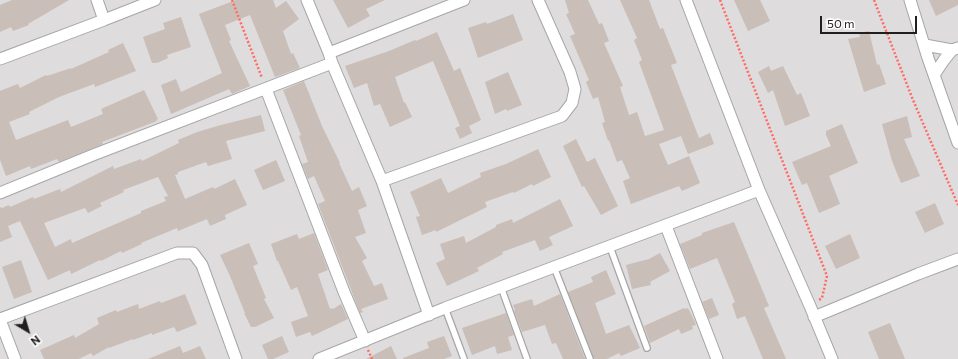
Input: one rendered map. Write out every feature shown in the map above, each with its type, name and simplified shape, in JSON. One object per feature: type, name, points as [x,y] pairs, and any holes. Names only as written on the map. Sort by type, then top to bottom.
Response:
[{"type":"street","points":[[97,0],[104,20]]},
{"type":"street","points":[[0,59],[154,0]]},
{"type":"street","points":[[307,0],[382,181],[429,315]]},
{"type":"street","points":[[0,193],[94,155],[266,90],[331,58],[464,0]]},
{"type":"street","points":[[382,181],[562,116],[572,103],[575,89],[570,72],[538,0]]},
{"type":"street","points":[[686,0],[759,190],[832,359]]},
{"type":"street","points":[[910,0],[934,76],[958,143]]},
{"type":"street","points":[[925,45],[955,49]]},
{"type":"street","points":[[934,76],[944,60],[955,49]]},
{"type":"street","points":[[266,90],[344,292],[365,341]]},
{"type":"street","points":[[319,359],[445,308],[759,190]]},
{"type":"street","points":[[666,226],[717,359]]},
{"type":"street","points":[[15,359],[0,320],[177,253],[193,253],[202,266],[236,359]]},
{"type":"street","points":[[814,317],[958,259]]},
{"type":"lane","points":[[610,247],[648,348]]},
{"type":"lane","points":[[554,267],[590,359]]},
{"type":"lane","points":[[501,287],[527,359]]},
{"type":"lane","points":[[445,308],[464,359]]},
{"type":"path","points":[[232,0],[266,90]]},
{"type":"path","points":[[720,0],[827,276],[822,298],[810,306]]},
{"type":"path","points":[[874,0],[913,100],[958,205]]},
{"type":"shaded area","points":[[0,0],[958,0],[958,359],[0,359]]},
{"type":"building","points":[[12,0],[69,0],[28,24],[29,25],[13,31],[11,27],[0,32],[0,5]]},
{"type":"building","points":[[236,0],[273,0],[276,8],[286,1],[299,19],[283,31],[291,54],[293,53],[300,68],[275,77],[250,15],[225,25],[231,40],[229,41],[250,86],[232,94],[229,89],[171,114],[161,85],[176,79],[181,92],[222,73],[199,14]]},
{"type":"building","points":[[333,0],[385,0],[366,9],[370,16],[348,28]]},
{"type":"building","points":[[565,0],[588,0],[599,24],[602,23],[609,41],[604,43],[623,86],[620,87],[629,115],[637,112],[645,136],[664,130],[639,62],[642,60],[634,40],[637,38],[620,0],[649,0],[660,29],[663,28],[677,63],[671,65],[699,138],[710,133],[714,144],[688,154],[681,136],[659,144],[668,165],[689,156],[700,183],[682,191],[679,186],[631,204],[623,181],[630,178],[622,160],[617,162],[602,123],[605,122],[598,97],[593,99],[586,82],[589,80],[570,36],[575,34],[566,14],[569,13]]},
{"type":"building","points":[[734,0],[760,0],[770,21],[748,31]]},
{"type":"building","points":[[929,0],[958,0],[958,5],[936,16]]},
{"type":"building","points":[[513,14],[523,40],[478,58],[468,28],[486,22],[487,24]]},
{"type":"building","points":[[181,17],[191,47],[167,55],[168,58],[157,63],[152,63],[143,37],[165,29],[163,23]]},
{"type":"building","points":[[869,31],[877,65],[879,64],[886,84],[864,92],[848,39],[860,37],[859,33]]},
{"type":"building","points":[[437,32],[454,71],[460,68],[481,120],[469,126],[472,133],[460,139],[455,128],[460,126],[433,61],[395,77],[404,103],[405,102],[412,117],[390,127],[380,104],[374,106],[367,83],[354,88],[345,66]]},
{"type":"building","points":[[123,43],[136,71],[95,87],[94,84],[59,97],[29,112],[30,114],[9,122],[16,140],[68,120],[71,127],[103,114],[101,109],[144,90],[158,119],[156,120],[157,121],[102,142],[103,144],[59,162],[57,159],[31,169],[30,166],[6,176],[0,160],[0,91],[18,84],[20,88],[46,75],[47,76],[71,69],[109,52],[108,50]]},
{"type":"building","points":[[769,66],[771,71],[783,66],[797,95],[801,93],[810,116],[785,126],[773,90],[768,93],[758,72]]},
{"type":"building","points":[[508,72],[522,105],[507,111],[506,109],[495,114],[485,82]]},
{"type":"building","points":[[304,81],[322,126],[352,191],[359,187],[367,206],[358,210],[366,233],[355,237],[367,258],[362,261],[374,286],[382,283],[388,299],[361,309],[363,312],[360,313],[318,204],[325,201],[314,176],[308,179],[302,164],[308,162],[299,136],[301,135],[283,90]]},
{"type":"building","points":[[261,115],[265,131],[226,141],[232,159],[208,166],[206,162],[178,172],[178,174],[175,175],[185,199],[213,187],[214,189],[235,179],[247,205],[225,215],[226,219],[210,226],[207,219],[178,231],[177,228],[141,243],[142,244],[122,253],[121,251],[101,261],[100,260],[71,274],[70,270],[48,280],[20,221],[8,226],[12,237],[0,242],[0,207],[2,208],[9,205],[10,207],[33,197],[34,199],[60,189],[61,192],[113,166],[114,169],[141,159],[142,161],[179,143],[178,140],[197,132]],"holes":[[[158,177],[168,196],[164,197],[166,201],[141,211],[141,213],[72,243],[71,239],[55,247],[44,223],[85,208],[88,213],[102,206],[100,203],[124,192],[123,190]]]},
{"type":"building","points":[[907,116],[912,137],[904,139],[920,176],[901,183],[892,161],[882,124]]},
{"type":"building","points":[[842,124],[858,163],[829,176],[840,204],[819,213],[807,183],[802,185],[792,162],[831,146],[826,135],[826,131]]},
{"type":"building","points":[[576,139],[587,162],[595,158],[618,206],[601,215],[584,186],[582,187],[563,146]]},
{"type":"building","points":[[538,149],[551,177],[533,186],[532,184],[514,193],[513,192],[485,202],[487,207],[436,232],[436,230],[422,235],[416,217],[420,216],[410,192],[441,178],[448,193],[481,177],[480,173],[506,164]]},
{"type":"building","points":[[276,160],[285,181],[263,190],[254,170]]},
{"type":"building","points":[[560,199],[573,226],[549,237],[553,245],[540,251],[535,240],[502,252],[503,254],[477,268],[479,271],[447,286],[436,263],[445,259],[440,244],[464,236],[466,243],[496,227],[496,225],[512,219],[513,223]]},
{"type":"building","points":[[935,203],[944,224],[925,233],[915,212]]},
{"type":"building","points":[[734,222],[769,306],[764,308],[786,359],[763,359],[745,316],[737,319],[732,304],[735,302],[717,258],[690,269],[680,244],[702,235],[702,233]]},
{"type":"building","points":[[314,233],[328,270],[318,274],[330,309],[333,309],[341,304],[348,319],[312,336],[310,332],[296,337],[291,322],[308,316],[297,287],[291,290],[277,261],[271,244],[297,234],[299,239]]},
{"type":"building","points":[[850,234],[860,258],[836,269],[825,246]]},
{"type":"building","points":[[249,243],[258,264],[253,266],[266,298],[264,299],[274,318],[255,327],[251,327],[244,313],[230,276],[220,255]]},
{"type":"building","points":[[660,253],[670,271],[650,282],[651,285],[632,289],[626,265],[649,259]]},
{"type":"building","points":[[21,260],[32,292],[14,299],[2,267]]},
{"type":"building","points":[[606,270],[616,294],[595,303],[606,334],[629,325],[640,348],[621,356],[619,353],[607,359],[594,359],[568,292],[593,282],[591,277]]},
{"type":"building","points":[[185,294],[197,324],[177,332],[174,327],[152,335],[152,333],[109,347],[93,356],[91,353],[79,359],[44,359],[40,350],[74,335],[75,338],[99,324],[97,318],[116,310],[117,312],[138,304],[139,309]]},
{"type":"building","points":[[560,294],[585,359],[563,359],[556,343],[552,344],[545,325],[522,332],[513,305],[532,299],[534,306]]},
{"type":"building","points":[[712,298],[719,315],[709,319],[702,302]]},
{"type":"building","points":[[684,308],[688,308],[695,322],[696,325],[692,326],[693,329],[681,334],[679,329],[650,343],[644,326]]},
{"type":"building","points":[[506,313],[514,335],[508,337],[512,350],[497,354],[495,346],[472,355],[462,328]]},
{"type":"building","points":[[890,323],[905,359],[879,359],[868,332]]},
{"type":"building","points":[[282,336],[289,352],[273,359],[268,359],[262,345]]},
{"type":"building","points":[[444,336],[452,356],[444,359],[403,359],[429,348],[427,342]]},
{"type":"building","points":[[180,346],[183,353],[200,346],[206,359],[148,359]]},
{"type":"building","points":[[391,346],[397,359],[366,359]]}]
